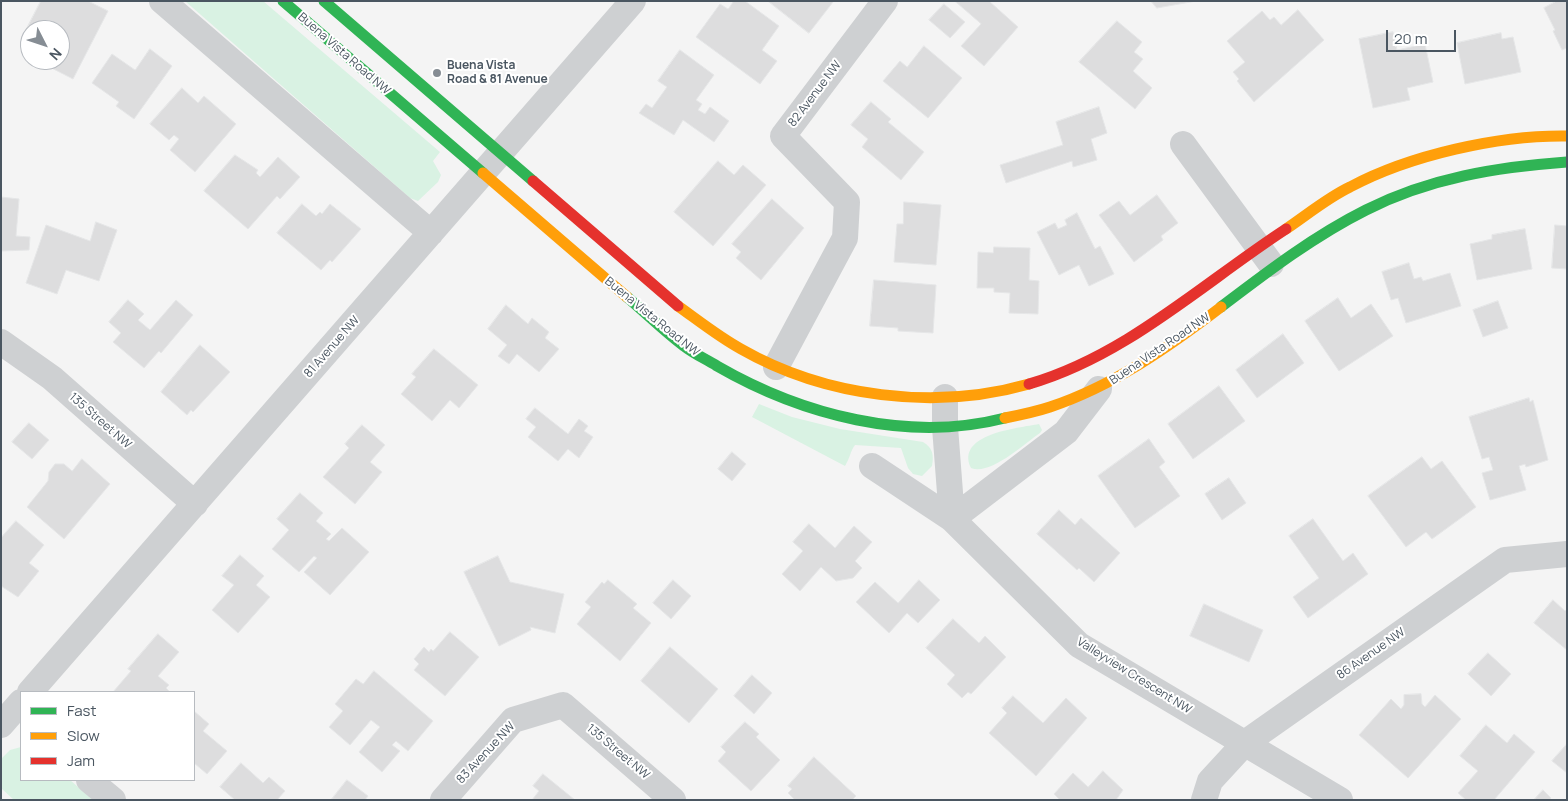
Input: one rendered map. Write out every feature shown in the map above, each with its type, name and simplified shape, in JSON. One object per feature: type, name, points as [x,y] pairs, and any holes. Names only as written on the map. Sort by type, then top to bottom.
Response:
[{"type":"street","points":[[162,1],[431,233]]},
{"type":"street","name":"Buena Vista Road NW","points":[[283,1],[660,326],[716,368],[775,397],[819,412],[882,425],[945,427],[1013,418],[1047,409],[1099,389],[1169,346],[1275,268],[1325,234],[1364,211],[1433,183],[1485,170],[1527,164],[1567,162]]},
{"type":"street","name":"Buena Vista Road NW","points":[[324,1],[674,303],[726,341],[776,367],[841,388],[902,397],[945,397],[976,394],[1021,386],[1065,371],[1094,359],[1140,331],[1258,246],[1356,183],[1427,155],[1540,135],[1567,136]]},
{"type":"street","name":"81 Avenue NW","points":[[31,691],[633,1]]},
{"type":"street","name":"82 Avenue NW","points":[[776,367],[845,238],[847,202],[783,136],[885,1]]},
{"type":"street","points":[[1182,144],[1275,268]]},
{"type":"street","name":"135 Street NW","points":[[1,342],[52,378],[195,504]]},
{"type":"street","points":[[952,519],[1066,432],[1099,389]]},
{"type":"street","points":[[945,397],[945,427],[952,519]]},
{"type":"street","name":"Valleyview Crescent NW","points":[[872,466],[952,519],[1080,645],[1340,800]]},
{"type":"street","name":"86 Avenue NW","points":[[1204,800],[1210,781],[1245,743],[1505,560],[1567,554]]},
{"type":"street","name":"135 Street NW","points":[[562,705],[674,800]]},
{"type":"street","name":"83 Avenue NW","points":[[443,800],[513,720],[562,705]]},
{"type":"street","points":[[90,781],[113,800]]},
{"type":"green space","points":[[185,1],[263,1],[440,152],[433,161],[441,175],[438,182],[418,201],[410,198]]},
{"type":"green space","points":[[759,404],[792,417],[840,429],[923,442],[932,452],[932,466],[922,476],[913,474],[908,468],[901,448],[855,445],[845,466],[752,417]]},
{"type":"green space","points":[[1039,424],[1042,430],[1040,433],[1007,458],[988,467],[971,468],[968,457],[972,447],[980,440],[1004,431]]},
{"type":"green space","points":[[20,747],[20,781],[71,781],[93,800],[14,800],[1,788],[1,759],[10,750]]},
{"type":"building","points":[[41,1],[88,1],[108,11],[73,79],[55,70],[70,70],[70,20],[31,20]]},
{"type":"building","points":[[734,1],[745,1],[779,26],[762,50],[777,61],[760,84],[696,37],[720,4],[728,9]]},
{"type":"building","points":[[768,1],[832,1],[833,2],[809,33]]},
{"type":"building","points":[[955,1],[989,1],[1018,27],[984,66],[961,46],[981,24]]},
{"type":"building","points":[[1151,1],[1196,1],[1157,8]]},
{"type":"building","points":[[1557,1],[1567,1],[1567,48],[1562,50],[1544,8]]},
{"type":"building","points":[[944,4],[965,22],[950,38],[929,20]]},
{"type":"building","points":[[1298,10],[1324,40],[1254,102],[1237,81],[1239,79],[1233,72],[1245,62],[1227,41],[1262,11],[1270,20],[1274,17],[1281,25]]},
{"type":"building","points":[[1117,21],[1142,42],[1134,52],[1143,59],[1133,71],[1152,88],[1135,109],[1079,62]]},
{"type":"building","points":[[1393,32],[1397,50],[1425,44],[1433,82],[1407,88],[1410,100],[1373,108],[1359,39]]},
{"type":"building","points":[[1501,33],[1502,39],[1513,37],[1521,72],[1465,84],[1457,43]]},
{"type":"building","points":[[924,46],[962,78],[928,118],[883,81],[900,61],[907,67]]},
{"type":"building","points":[[150,49],[172,66],[134,119],[116,106],[119,102],[92,83],[112,54],[135,70]]},
{"type":"building","points":[[680,50],[714,75],[696,100],[702,104],[698,110],[705,114],[710,107],[729,121],[714,142],[683,120],[674,135],[639,113],[646,104],[652,108],[667,87],[658,81]]},
{"type":"building","points":[[182,88],[198,103],[204,96],[236,124],[195,172],[170,150],[179,139],[174,135],[169,140],[150,124]]},
{"type":"building","points":[[871,102],[891,119],[888,122],[924,152],[901,180],[862,147],[868,139],[851,125]]},
{"type":"building","points":[[1099,107],[1107,133],[1091,139],[1097,160],[1073,167],[1072,161],[1006,183],[1000,165],[1063,145],[1056,122]]},
{"type":"building","points":[[235,155],[258,170],[256,173],[260,177],[278,157],[300,177],[280,199],[277,196],[248,229],[204,191]]},
{"type":"building","points":[[718,161],[734,175],[743,165],[766,185],[713,246],[674,212]]},
{"type":"building","points":[[1157,195],[1178,223],[1161,236],[1163,240],[1134,262],[1099,215],[1119,201],[1130,215]]},
{"type":"building","points":[[1,197],[19,199],[16,236],[30,237],[29,250],[1,251]]},
{"type":"building","points":[[772,199],[804,228],[761,280],[736,258],[741,252],[732,244]]},
{"type":"building","points":[[904,202],[941,205],[936,265],[894,262],[897,224],[903,224]]},
{"type":"building","points":[[302,204],[316,216],[320,212],[322,214],[330,204],[361,229],[332,262],[330,260],[321,270],[277,233]]},
{"type":"building","points":[[1077,213],[1095,249],[1100,246],[1114,274],[1089,286],[1079,265],[1059,275],[1037,232],[1055,223],[1058,229],[1067,225],[1065,220]]},
{"type":"building","points":[[96,222],[117,230],[99,281],[66,270],[57,294],[26,283],[46,225],[90,241]]},
{"type":"building","points":[[1555,225],[1567,226],[1567,269],[1552,268]]},
{"type":"building","points":[[1525,229],[1532,269],[1477,280],[1470,244],[1492,239],[1492,235]]},
{"type":"building","points":[[994,247],[1030,248],[1029,280],[1039,281],[1038,314],[1009,313],[1010,293],[994,292],[994,288],[977,288],[978,252],[993,253]]},
{"type":"building","points":[[1409,263],[1414,279],[1421,277],[1423,281],[1450,273],[1461,306],[1406,323],[1398,298],[1391,300],[1382,272]]},
{"type":"building","points":[[874,280],[936,285],[933,333],[898,331],[898,328],[870,326]]},
{"type":"building","points":[[1338,298],[1351,318],[1371,304],[1393,336],[1339,371],[1305,321]]},
{"type":"building","points":[[128,300],[144,314],[138,320],[150,330],[176,300],[193,315],[161,353],[159,351],[144,368],[113,342],[121,333],[109,322]]},
{"type":"building","points":[[1498,301],[1508,328],[1483,337],[1473,310]]},
{"type":"building","points":[[506,305],[528,324],[532,318],[549,332],[545,338],[559,349],[539,372],[517,354],[509,364],[498,356],[507,345],[488,329]]},
{"type":"building","points":[[1283,334],[1304,363],[1257,398],[1236,370]]},
{"type":"building","points":[[200,345],[230,372],[193,412],[191,410],[187,415],[161,392]]},
{"type":"building","points":[[434,349],[478,385],[459,408],[450,400],[432,421],[401,394],[416,377],[412,374]]},
{"type":"building","points":[[1219,386],[1245,421],[1193,459],[1168,424]]},
{"type":"building","points":[[1529,398],[1530,402],[1533,400],[1548,460],[1526,467],[1525,464],[1519,466],[1526,490],[1490,500],[1482,473],[1493,470],[1489,457],[1482,459],[1469,417]]},
{"type":"building","points":[[535,408],[568,434],[579,419],[588,426],[584,431],[593,437],[579,458],[568,449],[558,461],[528,437],[536,427],[526,419]]},
{"type":"building","points":[[29,423],[49,440],[32,459],[12,442]]},
{"type":"building","points":[[362,425],[385,445],[370,462],[382,472],[355,504],[323,477],[349,448],[345,444]]},
{"type":"building","points":[[1149,439],[1165,462],[1159,467],[1180,496],[1135,528],[1098,476]]},
{"type":"building","points":[[732,452],[746,464],[732,481],[718,469]]},
{"type":"building","points":[[1422,457],[1431,469],[1442,461],[1476,507],[1432,539],[1426,532],[1406,547],[1368,496]]},
{"type":"building","points":[[82,459],[110,484],[64,539],[27,507],[48,481],[49,472],[55,464],[64,464],[72,471]]},
{"type":"building","points":[[1229,478],[1246,503],[1222,520],[1205,494]]},
{"type":"building","points":[[300,493],[323,513],[316,521],[331,534],[326,539],[329,541],[342,528],[369,552],[330,595],[304,572],[317,558],[314,556],[299,572],[272,549],[289,530],[277,519]]},
{"type":"building","points":[[1059,510],[1075,525],[1081,518],[1120,553],[1094,582],[1079,568],[1077,570],[1037,534]]},
{"type":"building","points":[[1313,519],[1343,561],[1353,553],[1368,574],[1308,618],[1293,597],[1319,578],[1289,536]]},
{"type":"building","points":[[16,521],[44,545],[29,563],[39,571],[18,597],[1,586],[1,538]]},
{"type":"building","points":[[809,524],[835,548],[854,526],[872,542],[855,561],[862,568],[853,578],[836,581],[821,567],[800,591],[782,574],[803,551],[793,542]]},
{"type":"building","points":[[240,555],[264,576],[256,585],[270,597],[238,633],[212,610],[234,585],[222,576]]},
{"type":"building","points":[[498,556],[510,582],[564,594],[555,633],[530,627],[531,630],[499,646],[464,572]]},
{"type":"building","points":[[608,580],[637,604],[633,608],[651,623],[620,661],[577,624],[591,607],[585,602],[602,582],[604,584]]},
{"type":"building","points":[[673,580],[691,596],[671,619],[653,603]]},
{"type":"building","points":[[919,580],[940,600],[918,623],[907,613],[889,633],[856,602],[875,582],[898,603]]},
{"type":"building","points":[[1553,600],[1565,611],[1567,609],[1567,650],[1534,623]]},
{"type":"building","points":[[1204,604],[1263,630],[1249,662],[1190,636]]},
{"type":"building","points":[[953,619],[979,643],[985,636],[1006,657],[971,694],[968,692],[962,698],[947,684],[955,675],[926,648]]},
{"type":"building","points":[[450,632],[479,657],[445,696],[414,670],[419,664],[414,659],[424,647],[429,652],[431,649],[433,651]]},
{"type":"building","points":[[158,634],[179,652],[158,676],[169,685],[166,688],[169,691],[114,691],[131,671],[128,669]]},
{"type":"building","points":[[670,647],[718,689],[689,723],[641,681]]},
{"type":"building","points":[[1488,653],[1511,674],[1491,696],[1468,674]]},
{"type":"building","points":[[374,671],[433,721],[408,751],[396,741],[392,745],[400,751],[382,772],[359,752],[380,727],[371,720],[350,745],[329,727],[343,711],[335,704],[356,679],[363,684]]},
{"type":"building","points":[[752,675],[772,693],[754,714],[734,696]]},
{"type":"building","points":[[1421,694],[1422,704],[1425,707],[1435,695],[1461,719],[1408,778],[1359,735],[1391,699],[1401,709],[1404,705],[1404,695]]},
{"type":"building","points":[[1013,696],[1043,723],[1066,698],[1087,718],[1036,776],[989,733],[1007,713],[1002,708]]},
{"type":"building","points":[[195,712],[209,724],[203,731],[227,751],[207,774],[195,764]]},
{"type":"building","points":[[745,722],[759,734],[756,737],[780,760],[751,791],[718,761],[726,752],[721,747]]},
{"type":"building","points":[[1486,725],[1507,743],[1514,734],[1535,752],[1494,800],[1466,800],[1458,793],[1478,771],[1460,756]]},
{"type":"building","points":[[1567,744],[1567,773],[1552,761]]},
{"type":"building","points":[[814,757],[856,796],[852,800],[795,800],[788,793],[792,789],[788,786]]},
{"type":"building","points":[[241,763],[263,783],[269,777],[285,791],[277,800],[235,800],[220,787]]},
{"type":"building","points":[[1103,771],[1123,790],[1116,800],[1060,800],[1054,794],[1073,773],[1088,787]]},
{"type":"building","points":[[543,774],[575,800],[532,800],[539,791],[533,786]]},
{"type":"building","points":[[347,780],[368,796],[365,800],[332,799]]},
{"type":"building","points":[[1543,790],[1551,798],[1549,800],[1534,800]]},
{"type":"traffic: fast","points":[[283,1],[483,173]]},
{"type":"traffic: fast","points":[[324,1],[533,181]]},
{"type":"traffic: fast","points":[[1221,307],[1309,243],[1347,220],[1390,199],[1439,182],[1464,176],[1515,167],[1567,162]]},
{"type":"traffic: fast","points":[[627,297],[669,334],[696,354],[750,383],[820,411],[856,420],[931,427],[968,425],[1005,418]]},
{"type":"traffic: slow","points":[[1286,229],[1342,191],[1400,165],[1484,143],[1513,139],[1567,136]]},
{"type":"traffic: slow","points":[[483,173],[627,297]]},
{"type":"traffic: slow","points":[[678,306],[709,329],[741,349],[808,379],[844,388],[881,395],[956,397],[993,392],[1029,384]]},
{"type":"traffic: slow","points":[[1005,418],[1050,407],[1118,377],[1161,351],[1221,307]]},
{"type":"traffic: jam","points":[[533,181],[678,306]]},
{"type":"traffic: jam","points":[[1029,384],[1064,372],[1098,356],[1131,337],[1286,229]]},
{"type":"place","name":"Buena Vista Road & 81 Avenue","points":[[437,73]]}]
